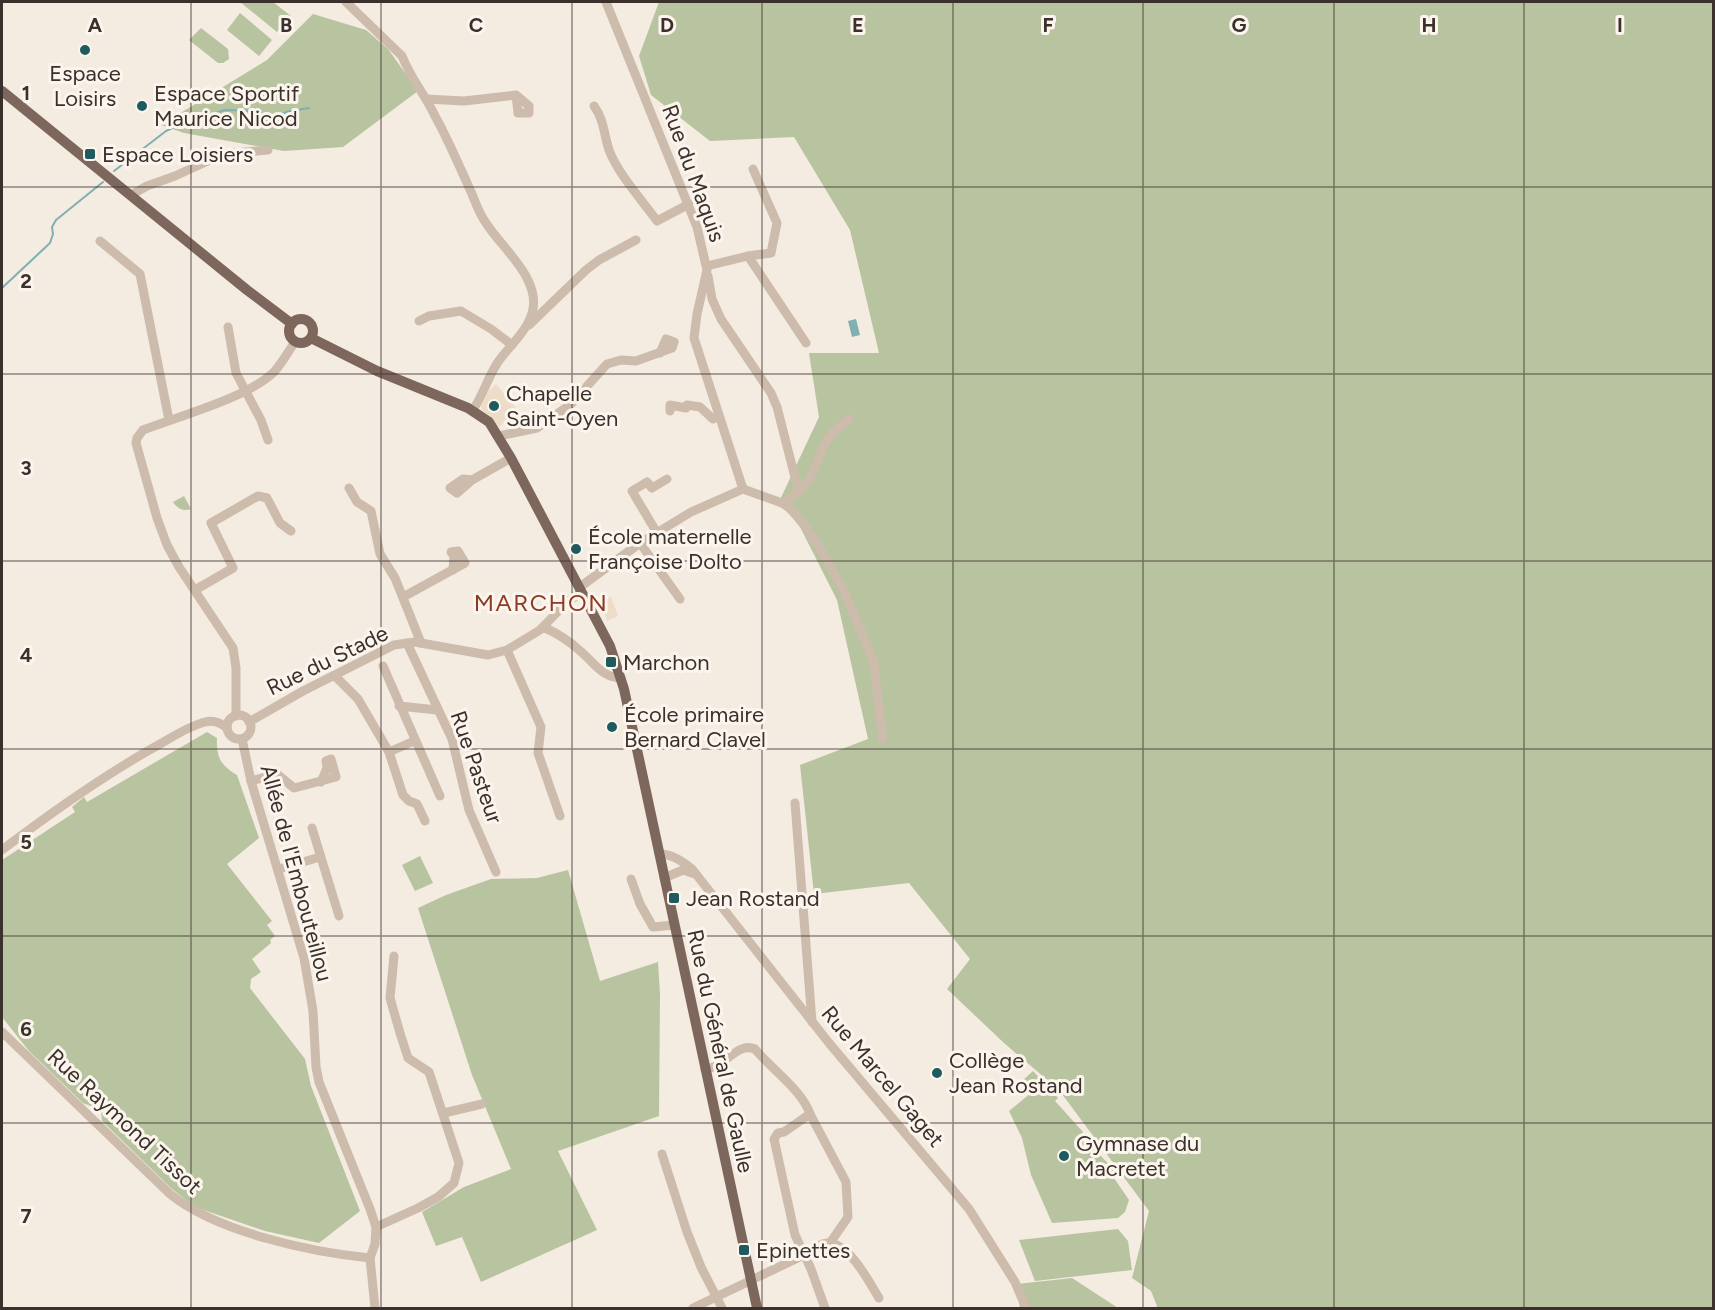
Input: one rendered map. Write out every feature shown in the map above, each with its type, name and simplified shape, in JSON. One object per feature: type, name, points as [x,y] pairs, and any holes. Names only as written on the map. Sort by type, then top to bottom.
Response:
[{"type":"main road","points":[[2,91],[292,324]]},
{"type":"main road","points":[[301,319],[308,322],[313,328],[311,338],[305,343],[295,342],[290,336],[292,324],[301,319]]},
{"type":"main road","name":"Rue du Général de Gaulle","points":[[311,338],[357,362],[473,410],[489,422],[511,458],[610,646],[621,678],[757,1308]]},
{"type":"street","points":[[346,2],[402,56],[435,115],[485,223],[512,255],[530,282],[534,300],[533,311],[523,331]]},
{"type":"street","name":"Rue du Maquis","points":[[606,2],[697,227],[707,268],[694,338],[743,489]]},
{"type":"street","points":[[426,99],[465,101],[516,95]]},
{"type":"street","points":[[594,106],[599,113],[609,151],[657,221],[689,204]]},
{"type":"street","points":[[131,195],[210,160],[235,153],[268,150]]},
{"type":"street","points":[[753,169],[777,223],[771,253],[748,256],[707,268],[712,299],[721,319],[771,393],[777,407],[799,493]]},
{"type":"street","points":[[473,410],[479,403],[491,374],[523,331],[586,270],[599,260],[636,240]]},
{"type":"street","points":[[100,241],[140,274],[169,420]]},
{"type":"street","points":[[748,256],[806,343]]},
{"type":"street","points":[[419,321],[429,316],[462,311],[512,345]]},
{"type":"street","points":[[228,327],[236,373],[261,420],[268,440]]},
{"type":"street","points":[[236,716],[236,656],[167,545],[136,443],[143,430],[246,391],[275,371],[295,342]]},
{"type":"street","points":[[499,436],[509,432],[537,428],[570,405],[607,364],[621,360],[636,361],[660,353]]},
{"type":"street","points":[[670,411],[670,405],[686,408],[687,405],[699,407],[712,419],[719,416]]},
{"type":"street","points":[[782,503],[799,493],[812,475],[832,433],[849,419]]},
{"type":"street","points":[[472,480],[511,458]]},
{"type":"street","points":[[657,533],[632,491],[647,482],[652,488],[667,479]]},
{"type":"street","points":[[349,488],[357,502],[371,510],[380,554],[395,578],[421,642]]},
{"type":"street","points":[[581,590],[640,543],[691,512],[743,489],[782,503],[790,508],[805,526],[844,591],[873,659],[883,739]]},
{"type":"street","points":[[195,590],[233,568],[211,523],[258,496],[264,496],[280,523],[291,531]]},
{"type":"street","points":[[640,543],[680,599]]},
{"type":"street","points":[[403,597],[453,570]]},
{"type":"street","name":"Rue du Stade","points":[[249,722],[303,691],[394,645],[421,642],[488,655],[507,650],[543,627],[581,590]]},
{"type":"street","points":[[543,627],[574,646],[605,675],[621,678]]},
{"type":"street","name":"Rue Pasteur","points":[[407,643],[452,739],[468,810],[496,872]]},
{"type":"street","points":[[507,650],[541,727],[538,753],[560,816]]},
{"type":"street","points":[[382,666],[440,796]]},
{"type":"street","points":[[335,676],[358,699],[389,752],[403,795],[409,801],[417,804],[425,821]]},
{"type":"street","points":[[399,706],[438,710]]},
{"type":"street","points":[[2,850],[71,800],[140,755],[186,730],[208,721],[222,724],[227,728],[231,737],[242,739],[250,732],[246,718],[236,716],[228,722],[227,728]]},
{"type":"street","name":"Allée de l'Embouteillou","points":[[242,739],[251,781],[299,936],[310,985],[319,1082],[376,1227]]},
{"type":"street","points":[[389,752],[414,741]]},
{"type":"street","points":[[251,781],[277,774],[294,788],[321,782]]},
{"type":"street","points":[[795,803],[812,1022]]},
{"type":"street","points":[[312,828],[339,916]]},
{"type":"street","name":"Rue Marcel Gaget","points":[[659,854],[667,854],[682,861],[697,875],[812,1022],[969,1209],[1016,1282],[1026,1308]]},
{"type":"street","points":[[279,869],[320,857]]},
{"type":"street","points":[[664,878],[683,870],[697,875]]},
{"type":"street","points":[[631,879],[640,904],[653,927],[674,925]]},
{"type":"street","points":[[375,1308],[370,1258],[375,1244],[376,1227],[438,1197],[454,1183],[459,1163],[429,1072],[412,1062],[405,1050],[390,998],[394,956]]},
{"type":"street","name":"Rue Raymond Tissot","points":[[2,1032],[170,1194],[194,1211],[282,1242],[333,1254],[370,1258]]},
{"type":"street","points":[[705,1070],[719,1064],[742,1048],[749,1047],[754,1049],[801,1097],[846,1182],[848,1217],[830,1243]]},
{"type":"street","points":[[444,1113],[482,1104]]},
{"type":"street","points":[[810,1114],[784,1132],[778,1133],[774,1139],[795,1235],[811,1269],[825,1308]]},
{"type":"street","points":[[662,1154],[687,1232],[722,1308]]},
{"type":"street","points":[[693,1308],[804,1255],[821,1244],[830,1243],[838,1246],[854,1259],[879,1298]]},
{"type":"green space","points":[[240,2],[273,2],[291,16],[277,32]]},
{"type":"green space","points":[[659,2],[1713,2],[1713,1308],[1156,1308],[1151,1291],[1132,1278],[1149,1211],[1059,1090],[1004,1043],[947,989],[970,959],[909,883],[814,894],[800,765],[868,739],[837,600],[797,521],[778,504],[819,417],[809,353],[879,353],[850,230],[794,137],[710,141],[651,95],[639,56]]},
{"type":"green space","points":[[240,13],[272,40],[259,56],[227,30]]},
{"type":"green space","points":[[313,14],[366,30],[388,49],[418,91],[343,147],[284,151],[184,133],[161,125],[267,60]]},
{"type":"green space","points":[[201,28],[228,49],[229,59],[218,63],[189,40]]},
{"type":"green space","points":[[184,496],[191,509],[180,509],[173,502]]},
{"type":"green space","points":[[207,732],[217,738],[217,751],[223,764],[237,775],[259,838],[227,864],[272,921],[267,925],[275,936],[270,940],[271,943],[252,959],[261,972],[251,979],[250,988],[305,1059],[311,1086],[360,1211],[319,1243],[265,1231],[195,1207],[172,1189],[102,1121],[101,1110],[83,1103],[29,1051],[2,1017],[2,860],[75,812],[72,807],[84,797],[87,802]]},
{"type":"green space","points":[[420,856],[433,883],[415,891],[402,865]]},
{"type":"green space","points":[[568,870],[600,981],[658,962],[659,1116],[558,1151],[597,1230],[481,1282],[462,1237],[436,1246],[422,1212],[464,1187],[511,1169],[472,1075],[418,908],[491,879],[537,878]]},
{"type":"green space","name":"Gymnase du Macretet","points":[[1033,1071],[1058,1098],[1055,1101],[1083,1132],[1081,1135],[1118,1174],[1114,1178],[1129,1200],[1125,1212],[1118,1218],[1052,1223],[1031,1175],[1022,1138],[1009,1111],[1031,1093],[1021,1082]]},
{"type":"green space","points":[[1118,1229],[1128,1241],[1132,1270],[1035,1281],[1019,1240]]},
{"type":"green space","points":[[1072,1278],[1118,1308],[1020,1308],[1017,1284]]},
{"type":"shaded area","points":[[496,384],[517,409],[499,427],[481,407],[488,392]]},
{"type":"shaded area","points":[[611,597],[618,616],[607,621],[601,603]]},
{"type":"water","points":[[856,319],[860,335],[852,337],[848,321]]},
{"type":"waterway","points":[[114,171],[166,131],[183,123],[225,110],[258,111],[275,116],[309,108]]},
{"type":"waterway","points":[[2,288],[50,243],[53,234],[52,227],[56,220],[103,182]]},
{"type":"place","name":"Espace Loisirs","points":[[85,50]]},
{"type":"place","name":"Espace Sportif Maurice Nicod","points":[[142,106]]},
{"type":"place","name":"Espace Loisiers","points":[[90,154]]},
{"type":"place","name":"Chapelle Saint-Oyen","points":[[494,406]]},
{"type":"place","name":"École maternelle Françoise Dolto","points":[[576,549]]},
{"type":"place","name":"Marchon","points":[[611,662]]},
{"type":"place","name":"École primaire Bernard Clavel","points":[[612,727]]},
{"type":"place","name":"Jean Rostand","points":[[674,898]]},
{"type":"place","name":"Collège Jean Rostand","points":[[937,1073]]},
{"type":"place","name":"Gymnase du Macretet","points":[[1064,1156]]},
{"type":"place","name":"Epinettes","points":[[744,1250]]},
{"type":"district","name":"MARCHON","points":[[541,603]]}]
